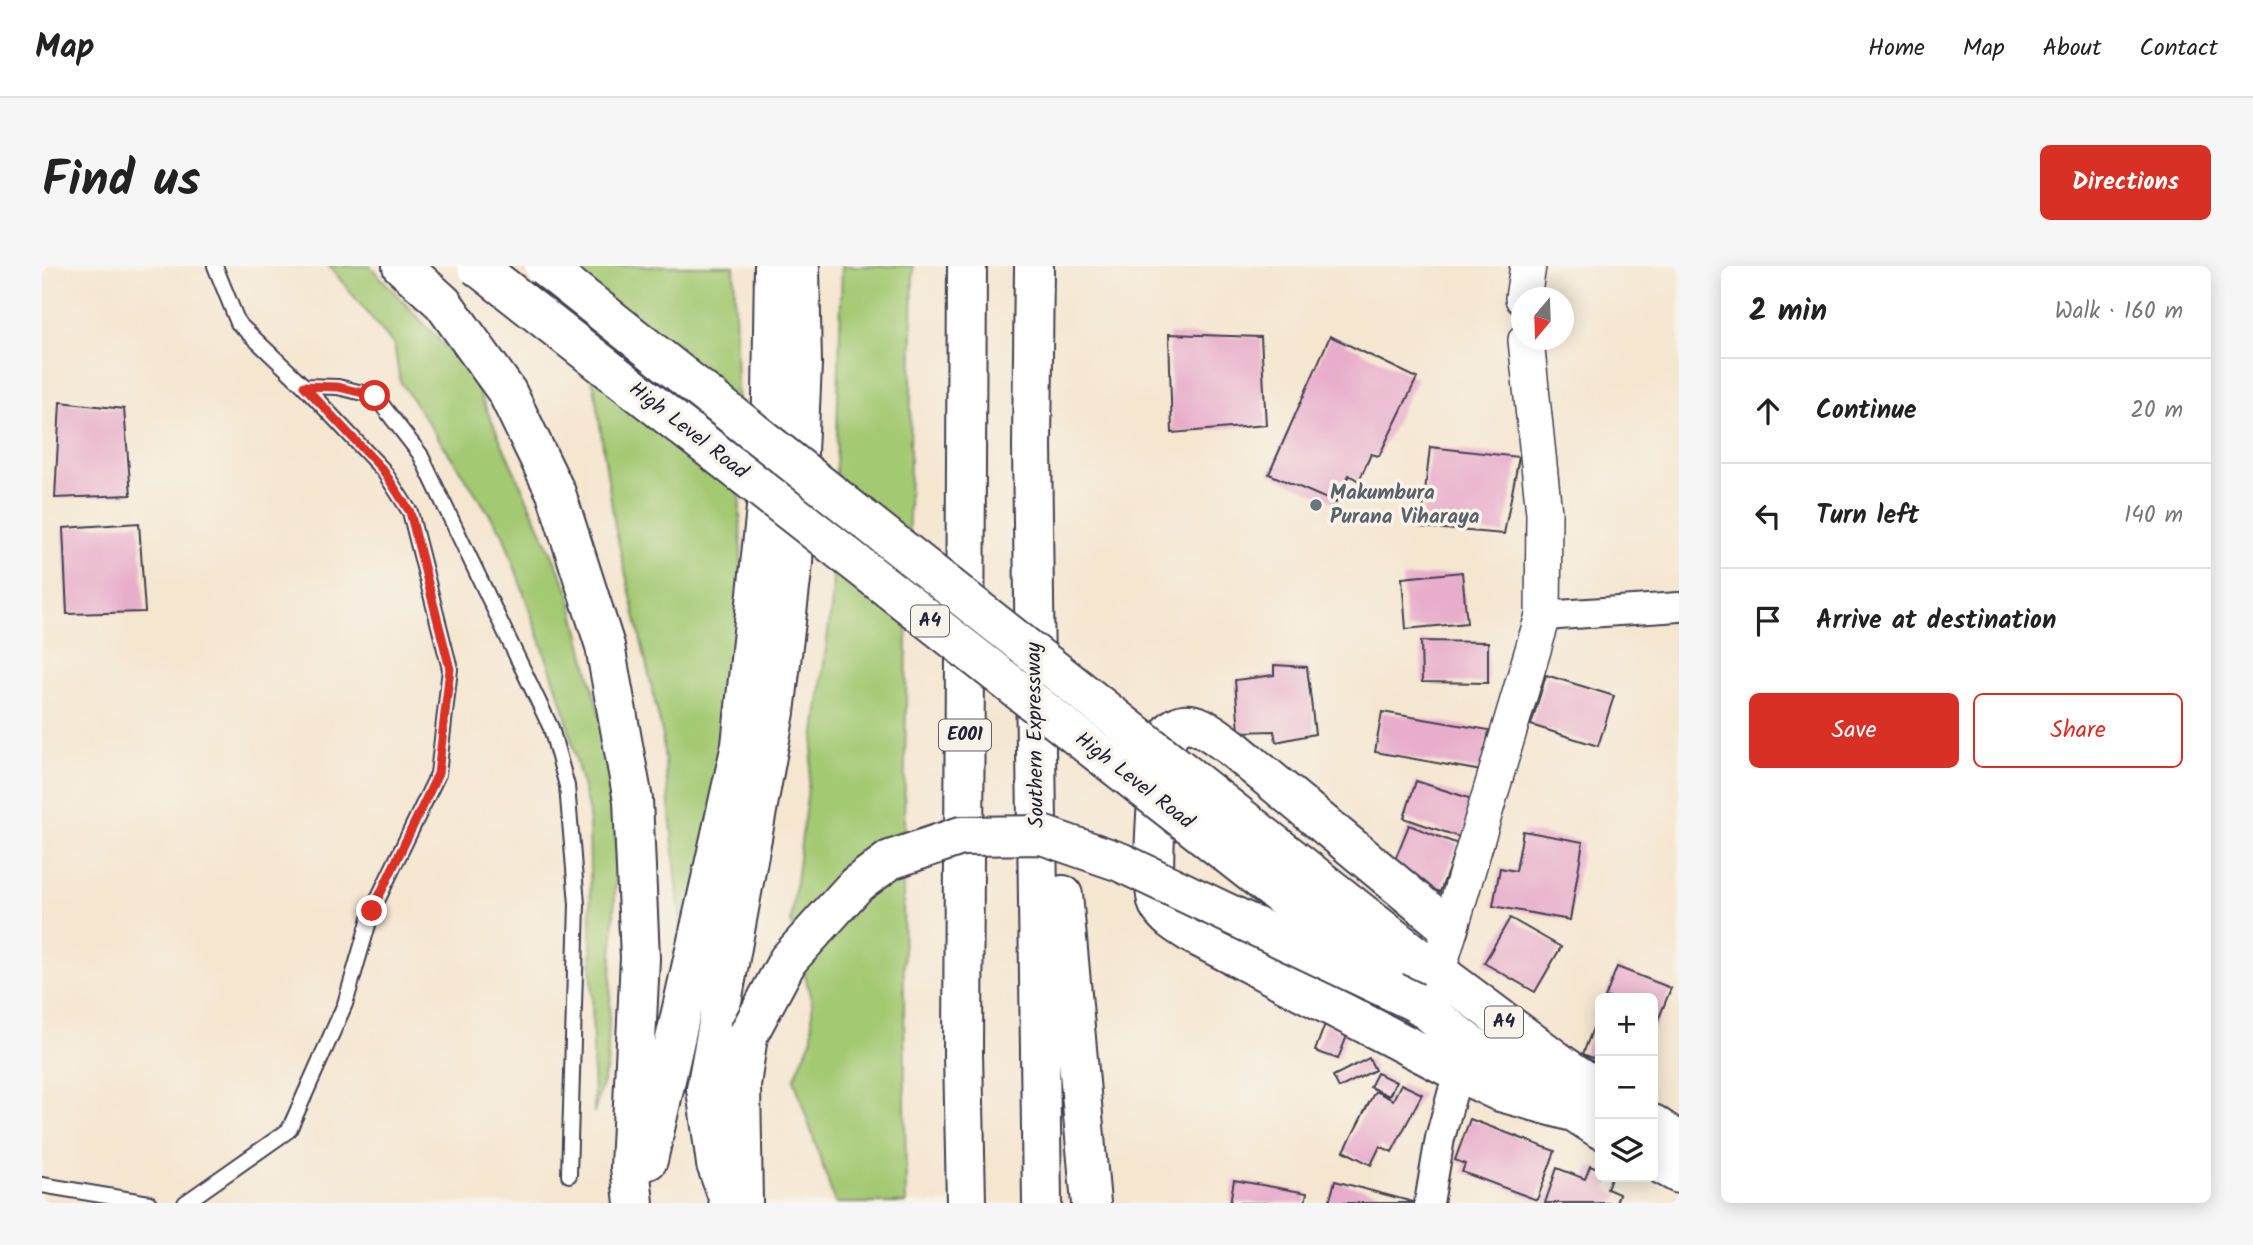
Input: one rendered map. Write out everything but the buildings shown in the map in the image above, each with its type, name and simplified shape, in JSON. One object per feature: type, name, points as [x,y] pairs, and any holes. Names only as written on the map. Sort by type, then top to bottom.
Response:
[{"type":"highway","points":[[402,266],[443,303],[507,392],[556,493],[605,646],[634,813],[640,958],[630,1167],[637,1203]]},
{"type":"highway","name":"High Level Road","points":[[477,266],[1591,1110]]},
{"type":"highway","name":"High Level Road","points":[[544,266],[1411,976],[1462,1057],[1591,1110]]},
{"type":"highway","points":[[637,1203],[741,745],[771,461],[774,266]]},
{"type":"highway","points":[[730,1203],[716,1164],[706,1089],[775,712],[793,563],[802,364],[800,266]]},
{"type":"highway","name":"E001","points":[[966,1203],[963,1053],[967,266]]},
{"type":"highway","name":"Southern Expressway","points":[[1034,266],[1032,446],[1042,1203]]},
{"type":"highway","points":[[1032,446],[1066,941],[1091,1203]]},
{"type":"highway","points":[[1449,928],[1231,747],[1193,725],[1184,724],[1172,730],[1163,751],[1154,863],[1156,900],[1162,911],[1194,935],[1462,1057]]},
{"type":"highway","points":[[743,1203],[741,1085],[748,1035],[788,960],[856,885],[890,860],[961,836],[1042,835],[1120,862],[1411,976]]},
{"type":"highway","points":[[948,1203],[963,1053]]},
{"type":"highway","points":[[1658,1127],[1679,1142]]},
{"type":"highway","points":[[1658,1163],[1679,1174]]},
{"type":"street","points":[[1525,287],[1528,266]]},
{"type":"street","points":[[1411,976],[1449,928],[1543,616],[1544,513],[1527,350]]},
{"type":"street","points":[[1543,616],[1679,607]]},
{"type":"street","points":[[1429,1203],[1440,1138],[1462,1057]]},
{"type":"lane","points":[[185,1203],[289,1130],[345,1004],[372,911],[438,774],[450,669],[410,512],[383,470],[304,386],[238,323],[215,266]]},
{"type":"lane","points":[[304,386],[338,387],[375,396],[421,454],[551,728],[567,786],[577,904],[569,1175]]},
{"type":"lane","points":[[42,1185],[149,1203]]},
{"type":"green space","points":[[329,266],[370,266],[470,373],[569,592],[603,729],[617,849],[607,1066],[594,1113],[589,813],[563,705],[503,534],[400,381],[394,345]]},
{"type":"green space","points":[[533,266],[734,266],[742,595],[725,827],[687,987],[662,732],[615,527],[594,385]]},
{"type":"green space","points":[[842,266],[913,266],[903,889],[906,1203],[835,1203],[794,1079],[812,1038],[812,1003],[791,921],[832,601]]},
{"type":"place","name":"Makumbura Purana Viharaya","points":[[1316,505]]},
{"type":"route","points":[[372,911],[438,774],[450,669],[410,512],[383,470],[304,386],[338,387],[375,396]]}]
